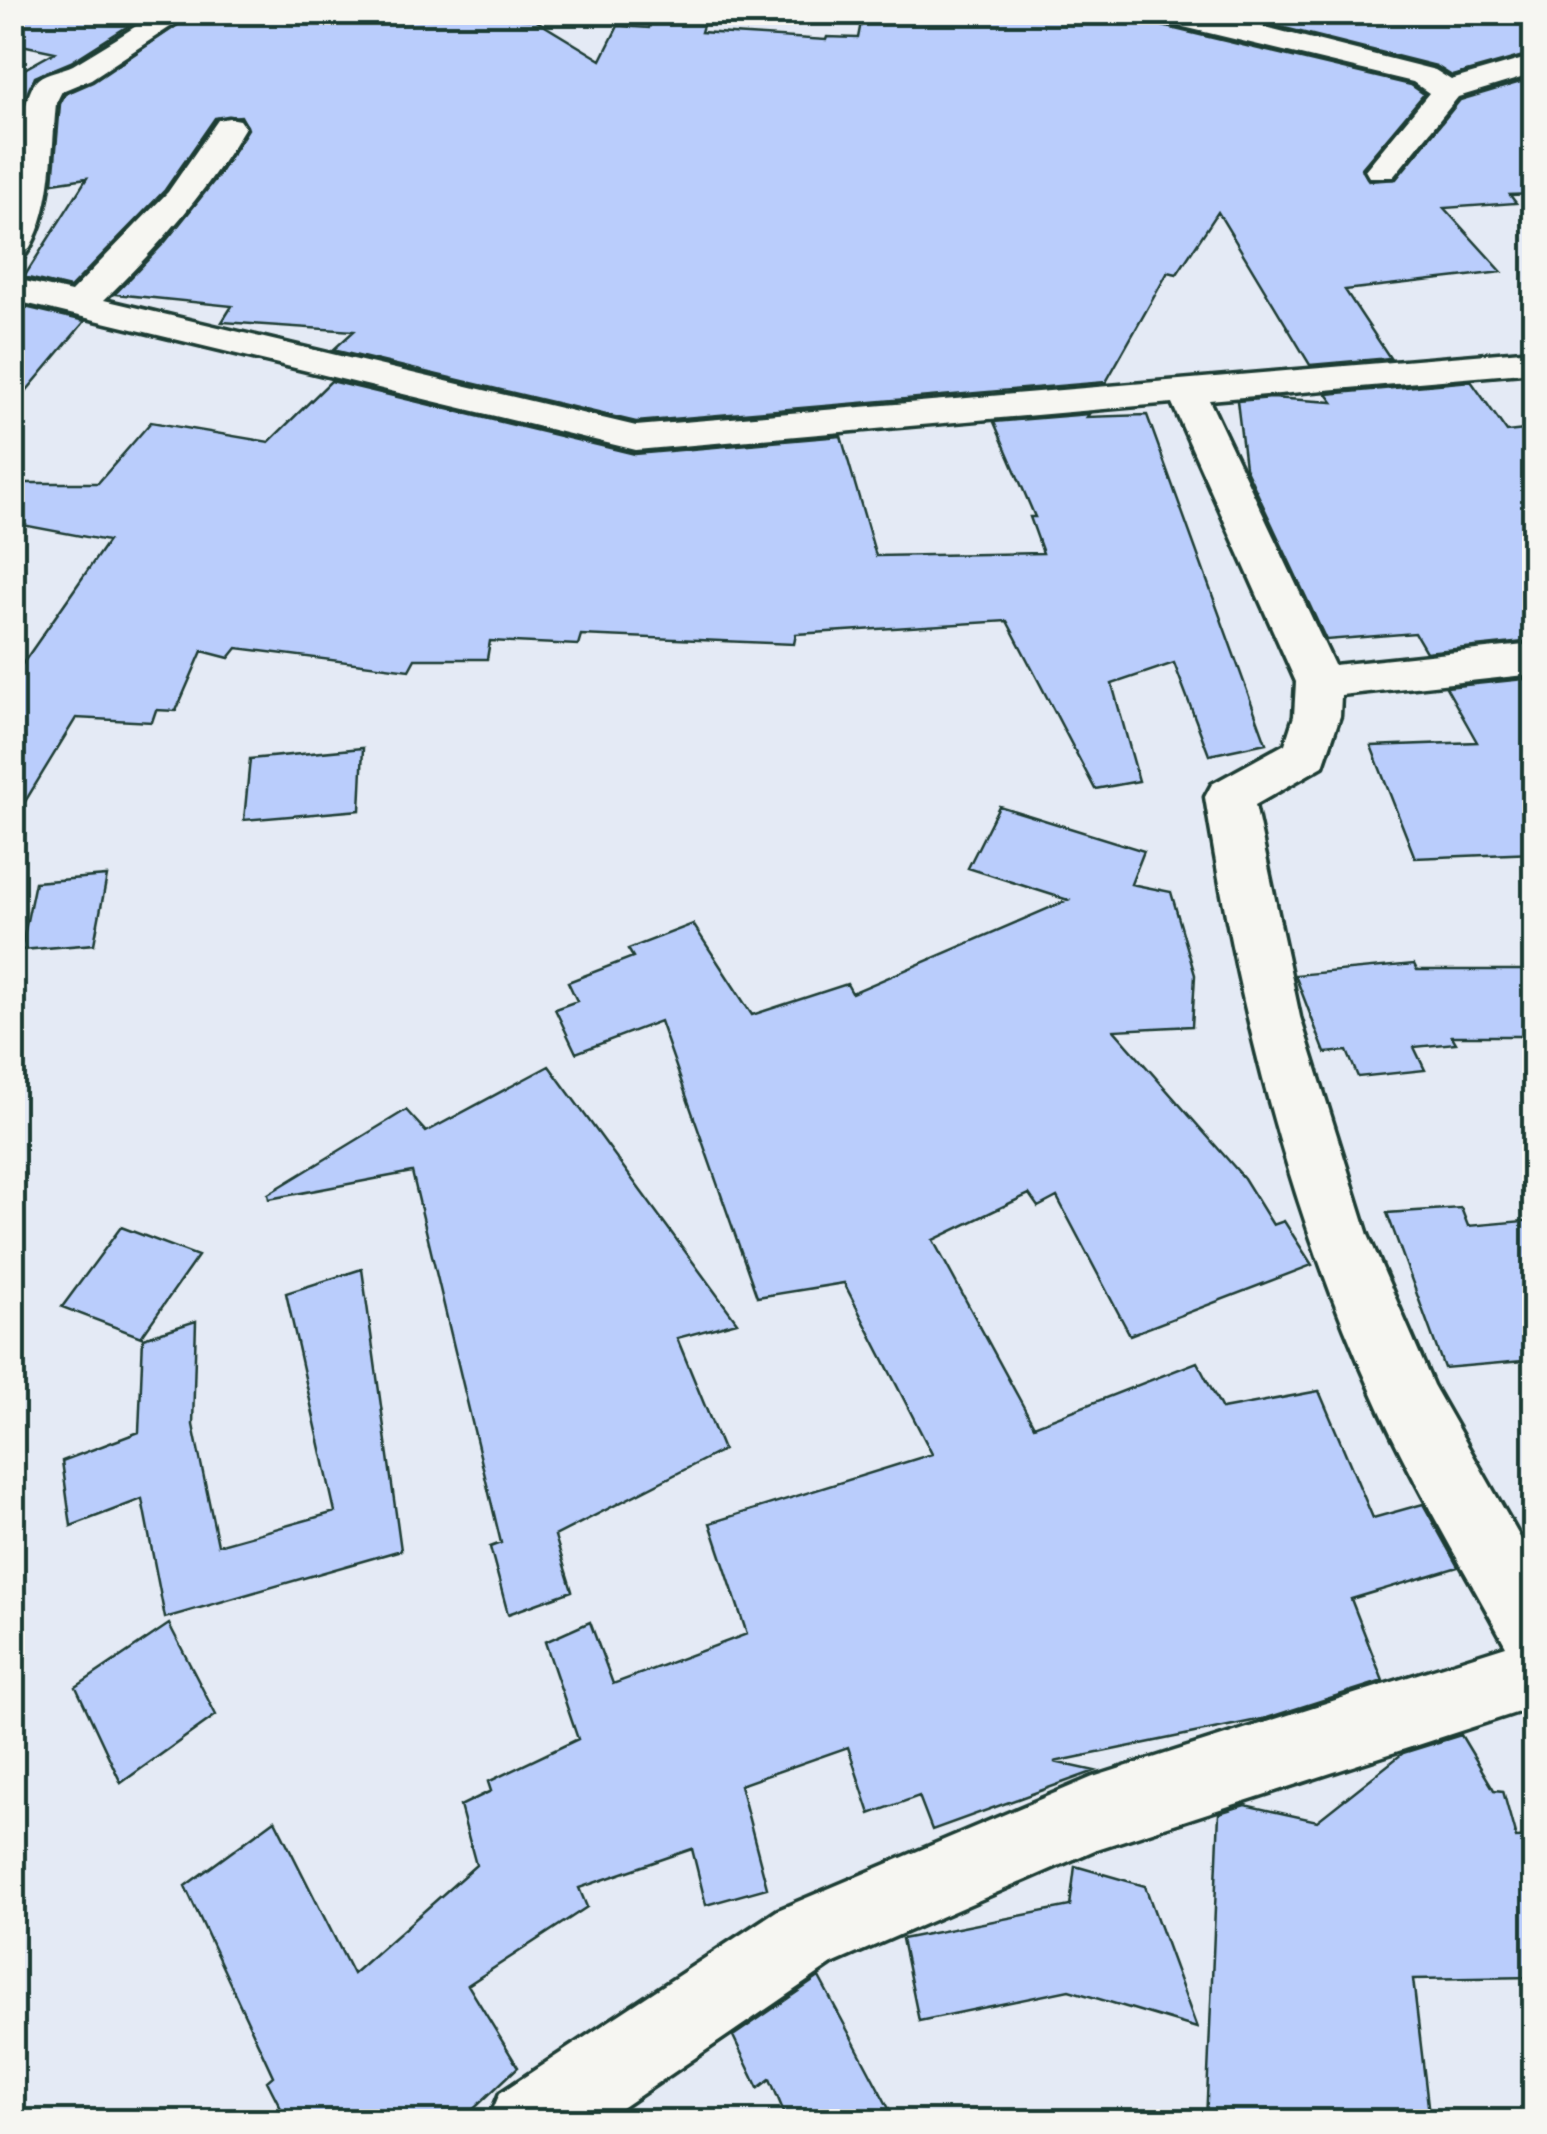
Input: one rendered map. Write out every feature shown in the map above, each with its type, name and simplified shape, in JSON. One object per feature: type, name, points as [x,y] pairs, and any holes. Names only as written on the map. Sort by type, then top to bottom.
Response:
[{"type":"street","points":[[12,250],[28,212],[41,103],[49,85],[80,73],[179,12]]},
{"type":"street","points":[[1156,12],[1424,76],[1447,91]]},
{"type":"street","points":[[1381,170],[1447,91],[1534,65]]},
{"type":"street","points":[[79,305],[140,246],[201,174],[228,127]]},
{"type":"street","points":[[12,290],[636,438],[1534,361]]},
{"type":"street","points":[[1185,390],[1320,682],[1317,716],[1306,754],[1228,797],[1242,878],[1304,1125],[1347,1254],[1396,1375],[1534,1628]]},
{"type":"street","points":[[1320,682],[1534,659]]},
{"type":"street","points":[[528,2122],[804,1937],[1094,1814],[1534,1672]]},
{"type":"building","points":[[12,12],[150,12],[71,62],[35,77],[21,111],[12,166],[12,76],[55,52],[12,43]]},
{"type":"building","points":[[197,12],[430,12],[535,20],[601,60],[618,26],[649,28],[654,12],[707,12],[701,32],[826,40],[858,38],[863,12],[1139,12],[1145,22],[1411,85],[1424,94],[1362,168],[1369,181],[1396,179],[1460,100],[1534,78],[1534,194],[1510,195],[1516,203],[1444,208],[1502,272],[1345,290],[1390,358],[1310,365],[1218,212],[1177,274],[1168,272],[1106,382],[636,422],[333,350],[354,331],[222,322],[232,306],[115,294],[165,242],[218,176],[248,129],[241,116],[215,118],[165,190],[70,288],[24,277],[87,178],[53,183],[60,104],[65,94],[93,82]]},
{"type":"building","points":[[1221,12],[1534,12],[1534,53],[1452,76],[1436,66]]},
{"type":"building","points":[[12,304],[85,321],[12,408]]},
{"type":"building","points":[[331,381],[635,454],[841,436],[876,556],[1043,553],[1030,517],[1035,517],[994,422],[1089,414],[1087,417],[1147,415],[1266,743],[1209,755],[1174,663],[1112,684],[1139,781],[1095,789],[1007,621],[796,634],[794,644],[581,635],[578,645],[490,641],[487,659],[415,659],[409,670],[237,648],[229,658],[202,651],[176,711],[156,710],[152,722],[76,718],[12,823],[12,679],[108,541],[12,523],[12,483],[98,483],[151,422],[269,442]]},
{"type":"building","points":[[1471,381],[1507,432],[1534,429],[1534,641],[1426,652],[1415,633],[1326,640],[1245,467],[1237,401],[1272,398],[1333,402],[1327,394]]},
{"type":"building","points":[[1534,678],[1534,853],[1415,858],[1371,746],[1477,742],[1446,687]]},
{"type":"building","points":[[363,748],[360,810],[244,820],[250,759]]},
{"type":"building","points":[[999,806],[1144,851],[1131,884],[1171,892],[1195,975],[1192,1026],[1114,1030],[1244,1178],[1273,1225],[1284,1221],[1312,1265],[1130,1335],[1057,1197],[1038,1207],[1029,1194],[933,1240],[1034,1426],[1197,1362],[1222,1409],[1319,1391],[1373,1518],[1423,1504],[1458,1567],[1351,1599],[1383,1681],[1267,1718],[1054,1762],[1095,1771],[932,1830],[919,1796],[870,1814],[848,1747],[740,1785],[767,1888],[706,1905],[692,1849],[579,1888],[587,1907],[468,1985],[518,2067],[460,2122],[288,2122],[267,2081],[273,2076],[185,1886],[275,1820],[353,1974],[476,1865],[460,1806],[491,1791],[488,1782],[578,1739],[545,1642],[590,1622],[613,1684],[747,1634],[710,1523],[932,1454],[844,1283],[757,1297],[660,1021],[576,1053],[555,1009],[577,1001],[568,982],[633,957],[628,949],[693,924],[752,1015],[847,984],[852,993],[1068,900],[968,868]]},
{"type":"building","points":[[107,876],[94,944],[21,950],[35,882]]},
{"type":"building","points":[[1414,964],[1417,970],[1534,970],[1534,1036],[1452,1036],[1456,1043],[1414,1047],[1425,1070],[1358,1077],[1347,1051],[1325,1053],[1295,975]]},
{"type":"building","points":[[549,1066],[737,1322],[677,1338],[723,1450],[555,1536],[572,1591],[508,1614],[490,1547],[501,1543],[412,1172],[269,1199],[268,1194],[406,1110],[426,1132]]},
{"type":"building","points":[[1461,1208],[1468,1226],[1534,1220],[1534,1360],[1444,1368],[1387,1213]]},
{"type":"building","points":[[121,1227],[198,1256],[141,1337],[62,1307]]},
{"type":"building","points":[[362,1269],[401,1550],[165,1618],[142,1499],[71,1526],[62,1461],[139,1432],[143,1338],[196,1321],[193,1425],[218,1545],[335,1512],[286,1293]]},
{"type":"building","points":[[169,1624],[216,1715],[121,1783],[76,1687]]},
{"type":"building","points":[[1461,1735],[1494,1790],[1503,1791],[1516,1838],[1534,1837],[1534,1977],[1413,1979],[1430,2122],[1206,2122],[1219,1813],[1245,1805],[1317,1821],[1403,1753]]},
{"type":"building","points":[[1075,1866],[1145,1886],[1197,2028],[1069,1990],[919,2021],[902,1939],[1070,1906]]},
{"type":"building","points":[[819,1977],[896,2122],[788,2122],[770,2079],[758,2088],[733,2036]]}]
